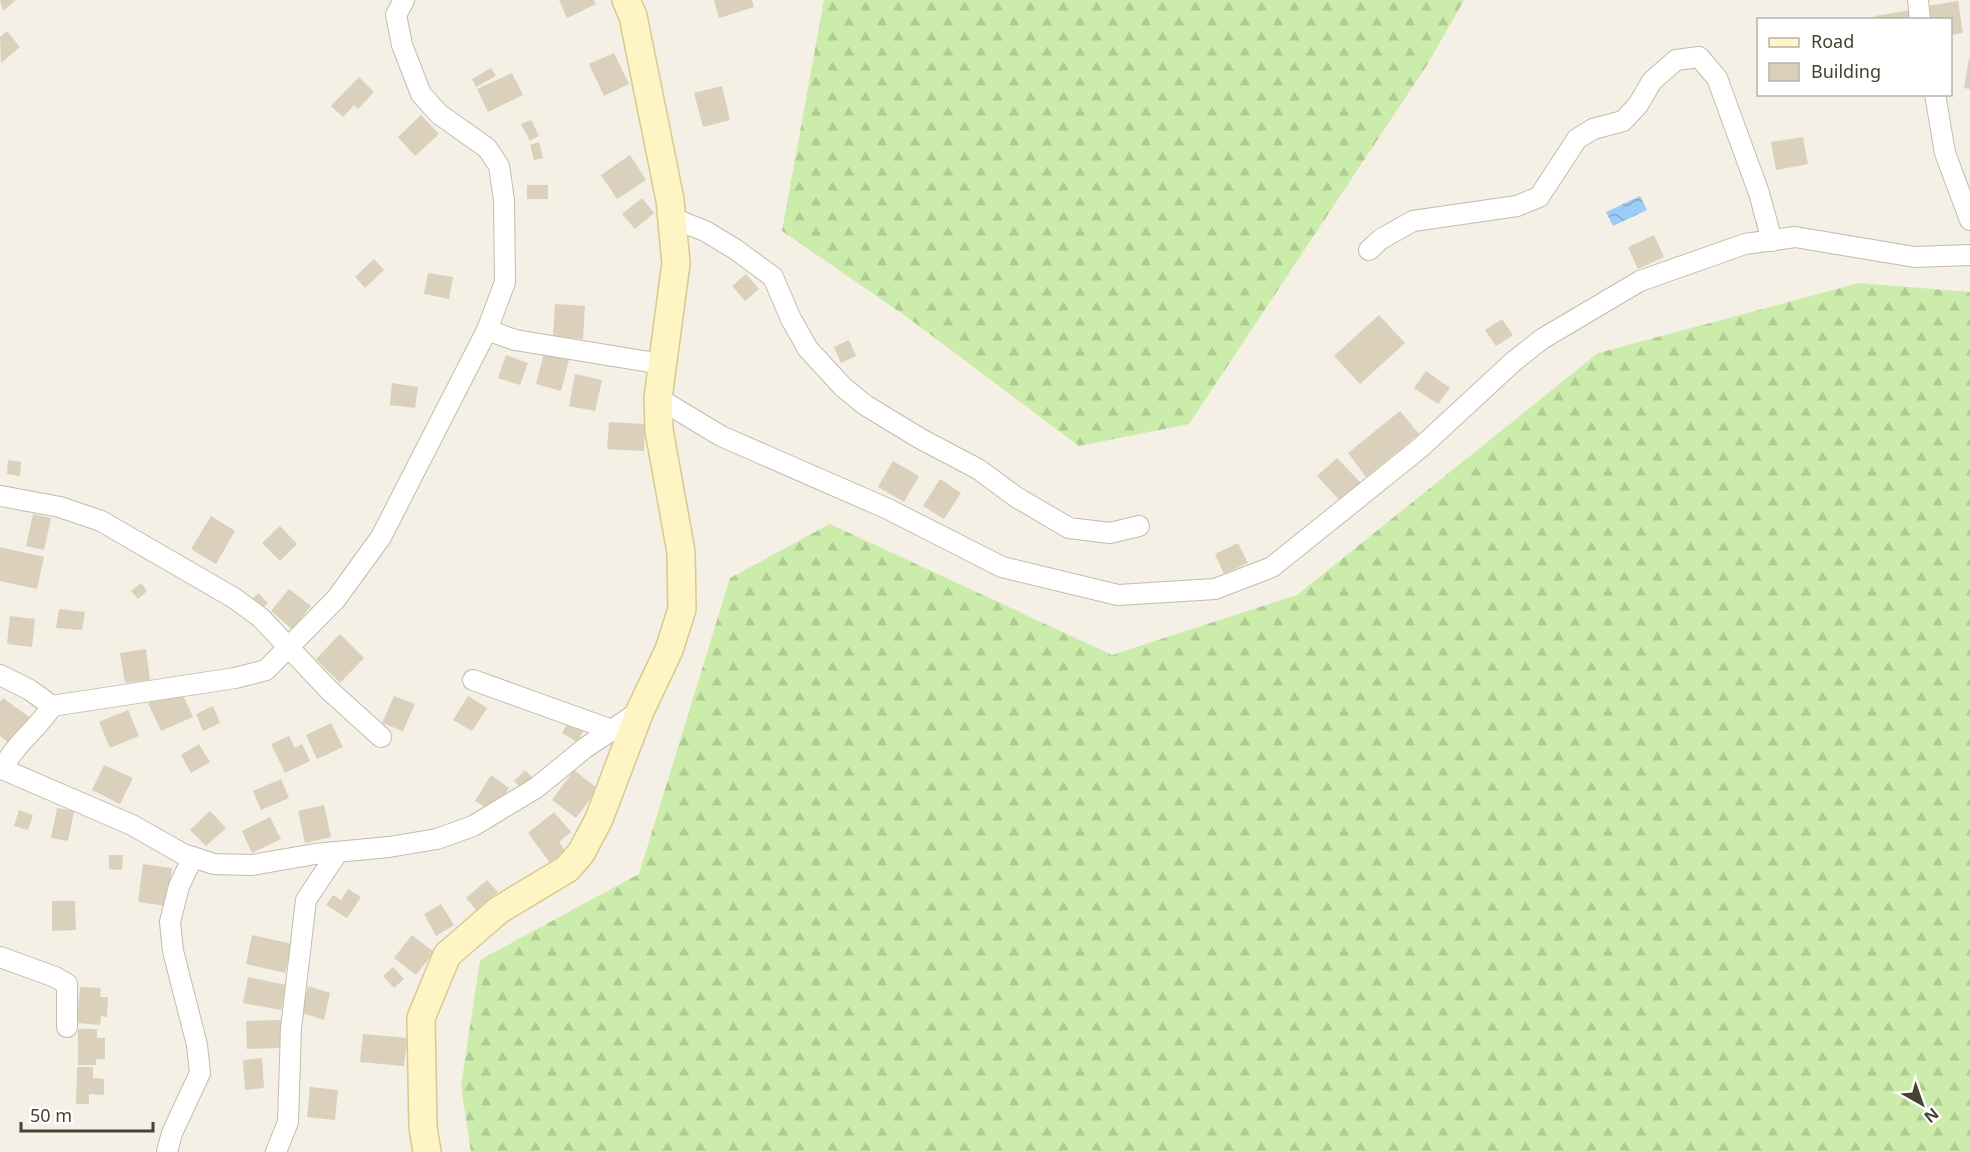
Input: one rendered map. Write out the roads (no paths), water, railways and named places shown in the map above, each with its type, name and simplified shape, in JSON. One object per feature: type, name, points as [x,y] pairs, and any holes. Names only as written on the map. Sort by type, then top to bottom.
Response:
[{"type":"street","points":[[0,675],[30,690],[52,706],[236,678],[266,670],[336,599],[381,537],[487,330],[505,282],[504,200],[499,166],[487,148],[440,114],[421,94],[402,45],[396,15],[404,0]]},
{"type":"street","points":[[1918,0],[1920,18]]},
{"type":"street","points":[[427,1152],[423,1127],[421,1018],[447,954],[499,910],[567,869],[581,853],[598,819],[640,711],[669,650],[682,609],[681,552],[659,430],[658,398],[676,263],[672,218],[634,5]]},
{"type":"street","points":[[1369,250],[1381,239],[1413,221],[1517,206],[1539,197],[1577,139],[1593,129],[1623,121],[1638,105],[1652,81],[1676,60],[1699,57],[1717,78],[1759,193],[1772,241]]},
{"type":"street","points":[[1935,96],[1945,153],[1970,219]]},
{"type":"street","points":[[672,218],[705,231],[735,249],[773,277],[791,319],[808,348],[843,387],[865,405],[921,439],[978,469],[1016,497],[1069,528],[1110,533],[1139,526]]},
{"type":"street","points":[[658,398],[721,436],[888,508],[1002,567],[1118,595],[1215,589],[1272,567],[1420,448],[1513,362],[1542,339],[1640,280],[1745,244],[1795,237],[1915,257],[1970,255]]},
{"type":"street","points":[[487,330],[515,340],[662,364]]},
{"type":"street","points":[[1,496],[60,507],[101,521],[234,598],[261,618],[329,690],[381,737]]},
{"type":"street","points":[[473,680],[612,730]]},
{"type":"street","points":[[52,706],[45,718],[9,755],[1,768],[122,820],[193,857],[213,864],[252,865],[437,839],[473,826],[536,788],[640,711]]},
{"type":"street","points":[[276,1152],[288,1122],[291,1028],[306,900],[338,852]]},
{"type":"street","points":[[167,1152],[172,1133],[200,1073],[197,1045],[174,951],[170,922],[179,886],[193,857]]},
{"type":"street","points":[[0,957],[55,977],[67,984],[66,1027]]},
{"type":"water","points":[[1640,196],[1647,210],[1613,226],[1606,212]]}]
